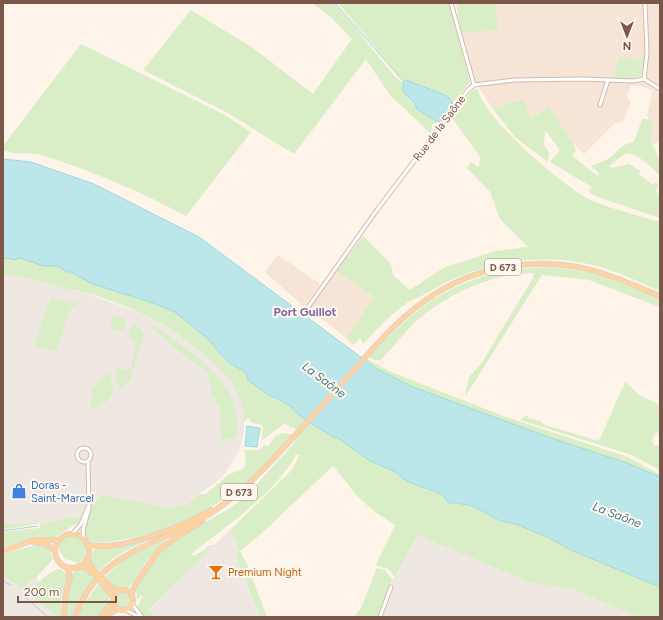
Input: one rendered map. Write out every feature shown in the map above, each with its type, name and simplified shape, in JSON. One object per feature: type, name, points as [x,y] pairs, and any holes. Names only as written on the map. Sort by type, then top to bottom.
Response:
[{"type":"main road","name":"D 673","points":[[75,617],[90,588],[115,562],[137,549],[192,524],[218,509],[232,498],[261,471],[369,352],[403,317],[437,292],[468,278],[502,267],[546,264],[571,266],[609,274],[660,296]]},
{"type":"main road","points":[[3,551],[34,540],[59,540],[72,534],[95,546],[104,546],[131,541],[160,534],[189,522],[232,498]]},
{"type":"main road","points":[[101,617],[118,609],[126,610],[132,604],[131,595],[136,582],[160,549],[218,509]]},
{"type":"main road","points":[[55,551],[59,540]]},
{"type":"main road","points":[[25,543],[43,543],[55,551],[59,562],[67,567],[79,566],[96,574],[87,558],[88,552],[85,541]]},
{"type":"main road","points":[[79,566],[87,558]]},
{"type":"main road","points":[[64,617],[65,598],[70,577],[67,567]]},
{"type":"main road","points":[[118,609],[101,579],[111,587],[120,591],[125,591],[131,595]]},
{"type":"main road","points":[[101,617],[120,591]]},
{"type":"street","points":[[451,3],[474,85]]},
{"type":"street","points":[[645,3],[647,67],[644,79],[660,89]]},
{"type":"street","name":"Rue de la Saône","points":[[306,310],[377,210],[468,90],[474,85],[515,80],[633,81],[644,79]]},
{"type":"street","points":[[600,105],[608,80]]},
{"type":"street","points":[[85,541],[83,530],[89,504],[88,461],[90,459],[90,452],[84,448],[81,449],[78,454],[78,459],[81,461],[88,461]]},
{"type":"street","points":[[72,534],[81,524],[89,504]]},
{"type":"street","points":[[380,617],[391,587]]},
{"type":"street","points":[[132,604],[140,617]]},
{"type":"street","points":[[126,610],[140,617]]},
{"type":"shaded area","points":[[495,3],[660,3],[660,142],[651,145],[654,122],[647,116],[652,91],[641,86],[631,85],[627,97],[631,102],[623,122],[615,123],[584,154],[573,143],[549,107],[531,118],[523,99],[493,109],[476,83],[460,33],[497,29]]},
{"type":"shaded area","points":[[278,255],[320,284],[304,307],[265,272]]},
{"type":"shaded area","points":[[336,271],[374,297],[346,338],[309,309]]},
{"type":"shaded area","points":[[3,274],[26,278],[70,290],[74,289],[144,314],[166,327],[217,364],[235,386],[240,399],[244,419],[244,432],[239,451],[224,475],[214,484],[195,496],[192,503],[184,507],[165,508],[102,494],[96,504],[91,508],[85,508],[81,518],[71,516],[55,522],[3,524]]},
{"type":"shaded area","points":[[230,530],[240,551],[247,586],[260,617],[143,617],[200,558]]},
{"type":"shaded area","points":[[417,535],[529,582],[572,589],[639,617],[378,617],[392,579],[395,577]]},
{"type":"shaded area","points":[[3,576],[23,588],[36,578],[39,581],[31,594],[57,617],[3,617]]},
{"type":"green space","points":[[312,3],[334,3],[395,77],[403,83],[406,95],[410,101],[426,115],[438,122],[432,124],[431,134],[390,95],[366,59],[294,154],[228,113],[143,70],[191,10],[253,48],[313,94],[352,39],[332,18]]},
{"type":"green space","points":[[338,3],[449,3],[470,82],[453,103],[447,96],[404,81]]},
{"type":"green space","points":[[456,3],[495,3],[498,30],[461,33]]},
{"type":"green space","points":[[81,44],[223,114],[251,132],[186,216],[134,190],[63,162],[35,154],[13,153],[3,150],[3,146]]},
{"type":"green space","points":[[618,58],[645,60],[642,73],[635,78],[612,78],[613,73],[616,70]]},
{"type":"green space","points":[[475,89],[478,89],[483,101],[494,117],[509,134],[564,183],[593,201],[660,222],[660,291],[616,272],[583,263],[547,259],[511,262],[475,271],[443,284],[404,305],[363,344],[360,338],[353,345],[346,338],[374,297],[336,271],[363,236],[391,264],[393,275],[410,290],[445,267],[496,251],[528,247],[500,219],[490,192],[467,168],[471,162],[479,167],[480,157],[450,115]]},
{"type":"green space","points":[[523,99],[531,118],[549,107],[573,143],[576,151],[572,156],[599,177],[598,172],[591,166],[608,159],[624,145],[634,142],[642,119],[650,119],[654,122],[651,141],[660,161],[660,176],[649,165],[636,156],[626,153],[609,166],[612,168],[629,164],[640,171],[639,174],[653,185],[656,182],[659,186],[656,190],[660,198],[660,218],[595,196],[588,191],[592,187],[550,162],[560,150],[545,130],[544,145],[549,152],[548,162],[516,138],[493,109]]},
{"type":"green space","points":[[20,258],[44,266],[58,266],[73,272],[93,284],[153,303],[175,312],[207,338],[230,364],[245,371],[258,387],[276,400],[291,406],[299,416],[305,418],[333,437],[338,437],[370,461],[397,472],[399,477],[426,490],[440,493],[450,503],[473,506],[500,521],[516,524],[547,537],[573,551],[660,587],[660,617],[639,617],[572,589],[529,582],[417,535],[395,577],[388,569],[376,565],[395,525],[375,512],[358,497],[333,466],[262,533],[240,551],[230,530],[292,470],[300,454],[296,455],[276,483],[249,509],[191,554],[195,556],[210,545],[214,545],[148,611],[155,617],[145,617],[137,607],[143,597],[141,595],[137,600],[136,587],[163,548],[177,537],[229,509],[246,496],[295,442],[296,429],[284,424],[262,440],[263,426],[252,423],[248,418],[244,422],[239,397],[227,376],[189,343],[157,321],[137,311],[101,297],[74,289],[70,290],[26,278],[3,274],[3,259]]},
{"type":"green space","points":[[549,267],[593,274],[619,282],[660,299],[660,307],[589,280],[542,275],[465,397],[469,377],[481,364],[533,278],[534,273],[504,276],[489,280],[459,292],[421,317],[381,360],[374,360],[369,357],[409,318],[448,291],[470,281],[493,274],[519,269]]},
{"type":"green space","points":[[51,297],[70,304],[73,302],[77,303],[76,306],[72,306],[56,351],[34,346]]},
{"type":"green space","points":[[112,316],[125,319],[126,324],[123,330],[116,331],[110,328]]},
{"type":"green space","points":[[146,323],[162,331],[196,356],[215,373],[223,383],[230,393],[237,418],[238,426],[234,439],[221,439],[220,406],[216,405],[215,397],[212,396],[209,374],[172,346],[164,337]]},
{"type":"green space","points":[[133,325],[139,327],[144,336],[130,379],[121,389],[117,381],[116,372],[119,367],[121,367],[121,370],[127,371],[128,369],[131,369],[133,364],[131,363],[137,342],[127,337],[130,328]]},
{"type":"green space","points":[[367,359],[391,372],[506,417],[628,457],[660,475],[660,477],[627,463],[551,438],[413,387],[377,369],[365,361]]},
{"type":"green space","points":[[107,373],[113,385],[111,395],[103,404],[91,408],[92,389]]},
{"type":"green space","points":[[625,382],[639,395],[660,405],[660,434],[656,432],[652,441],[654,445],[660,446],[660,470],[632,455],[520,420],[527,415],[528,418],[540,421],[545,425],[599,441]]},
{"type":"green space","points":[[282,433],[292,434],[276,454],[258,472],[238,489],[194,517],[145,535],[120,540],[98,543],[86,538],[86,527],[90,512],[102,494],[165,508],[188,505],[198,494],[206,494],[228,475],[244,468],[246,459],[244,450],[260,450],[264,445],[268,446],[276,436]]},
{"type":"green space","points":[[71,516],[81,518],[79,522],[55,537],[36,537],[3,547],[3,532],[39,528],[41,523],[3,530],[3,524],[55,522]]},
{"type":"green space","points":[[168,532],[121,553],[105,565],[98,573],[89,561],[90,555],[96,548],[146,539]]},
{"type":"green space","points":[[70,536],[79,538],[86,547],[85,556],[79,563],[65,559],[59,550],[59,542]]},
{"type":"green space","points":[[167,539],[149,558],[128,589],[114,587],[103,578],[127,557]]},
{"type":"green space","points":[[39,544],[49,548],[53,559],[36,578],[23,588],[3,576],[3,554]]},
{"type":"green space","points":[[240,551],[247,564],[267,617],[260,617],[236,557]]},
{"type":"green space","points":[[82,568],[95,577],[81,596],[72,617],[65,617],[67,593],[73,572]]},
{"type":"green space","points":[[377,568],[385,570],[392,579],[378,617],[354,617],[361,608]]},
{"type":"green space","points":[[58,569],[61,569],[67,575],[67,581],[61,598],[61,617],[57,617],[31,594],[35,586],[42,579]]},
{"type":"green space","points":[[100,582],[109,595],[109,605],[95,617],[78,617],[82,607]]},
{"type":"green space","points":[[122,592],[129,597],[130,600],[125,607],[122,608],[115,603],[114,600],[119,593]]},
{"type":"water","points":[[406,80],[447,96],[453,103],[444,119],[438,122],[417,109],[403,91],[403,83]]},
{"type":"water","name":"La Saône","points":[[3,159],[31,162],[94,184],[199,237],[377,369],[413,387],[551,438],[627,463],[660,477],[660,587],[573,551],[547,537],[516,524],[500,521],[473,506],[450,503],[441,494],[409,482],[399,476],[396,472],[370,461],[338,438],[333,437],[297,414],[291,406],[267,394],[248,380],[245,371],[230,364],[207,338],[175,312],[153,303],[93,284],[74,274],[73,272],[67,272],[58,266],[44,266],[20,258],[13,260],[8,258],[3,259]]},
{"type":"water","points":[[247,426],[260,428],[257,447],[245,446]]},
{"type":"waterway","points":[[335,3],[404,82]]},
{"type":"waterway","points":[[3,531],[37,526]]},
{"type":"waterway","points":[[3,581],[11,585]]},
{"type":"waterway","points":[[24,596],[48,617]]},
{"type":"place","name":"Doras - Saint-Marcel","points":[[19,491]]},
{"type":"place","name":"Premium Night","points":[[216,572]]},
{"type":"district","name":"Port Guillot","points":[[305,312]]}]
